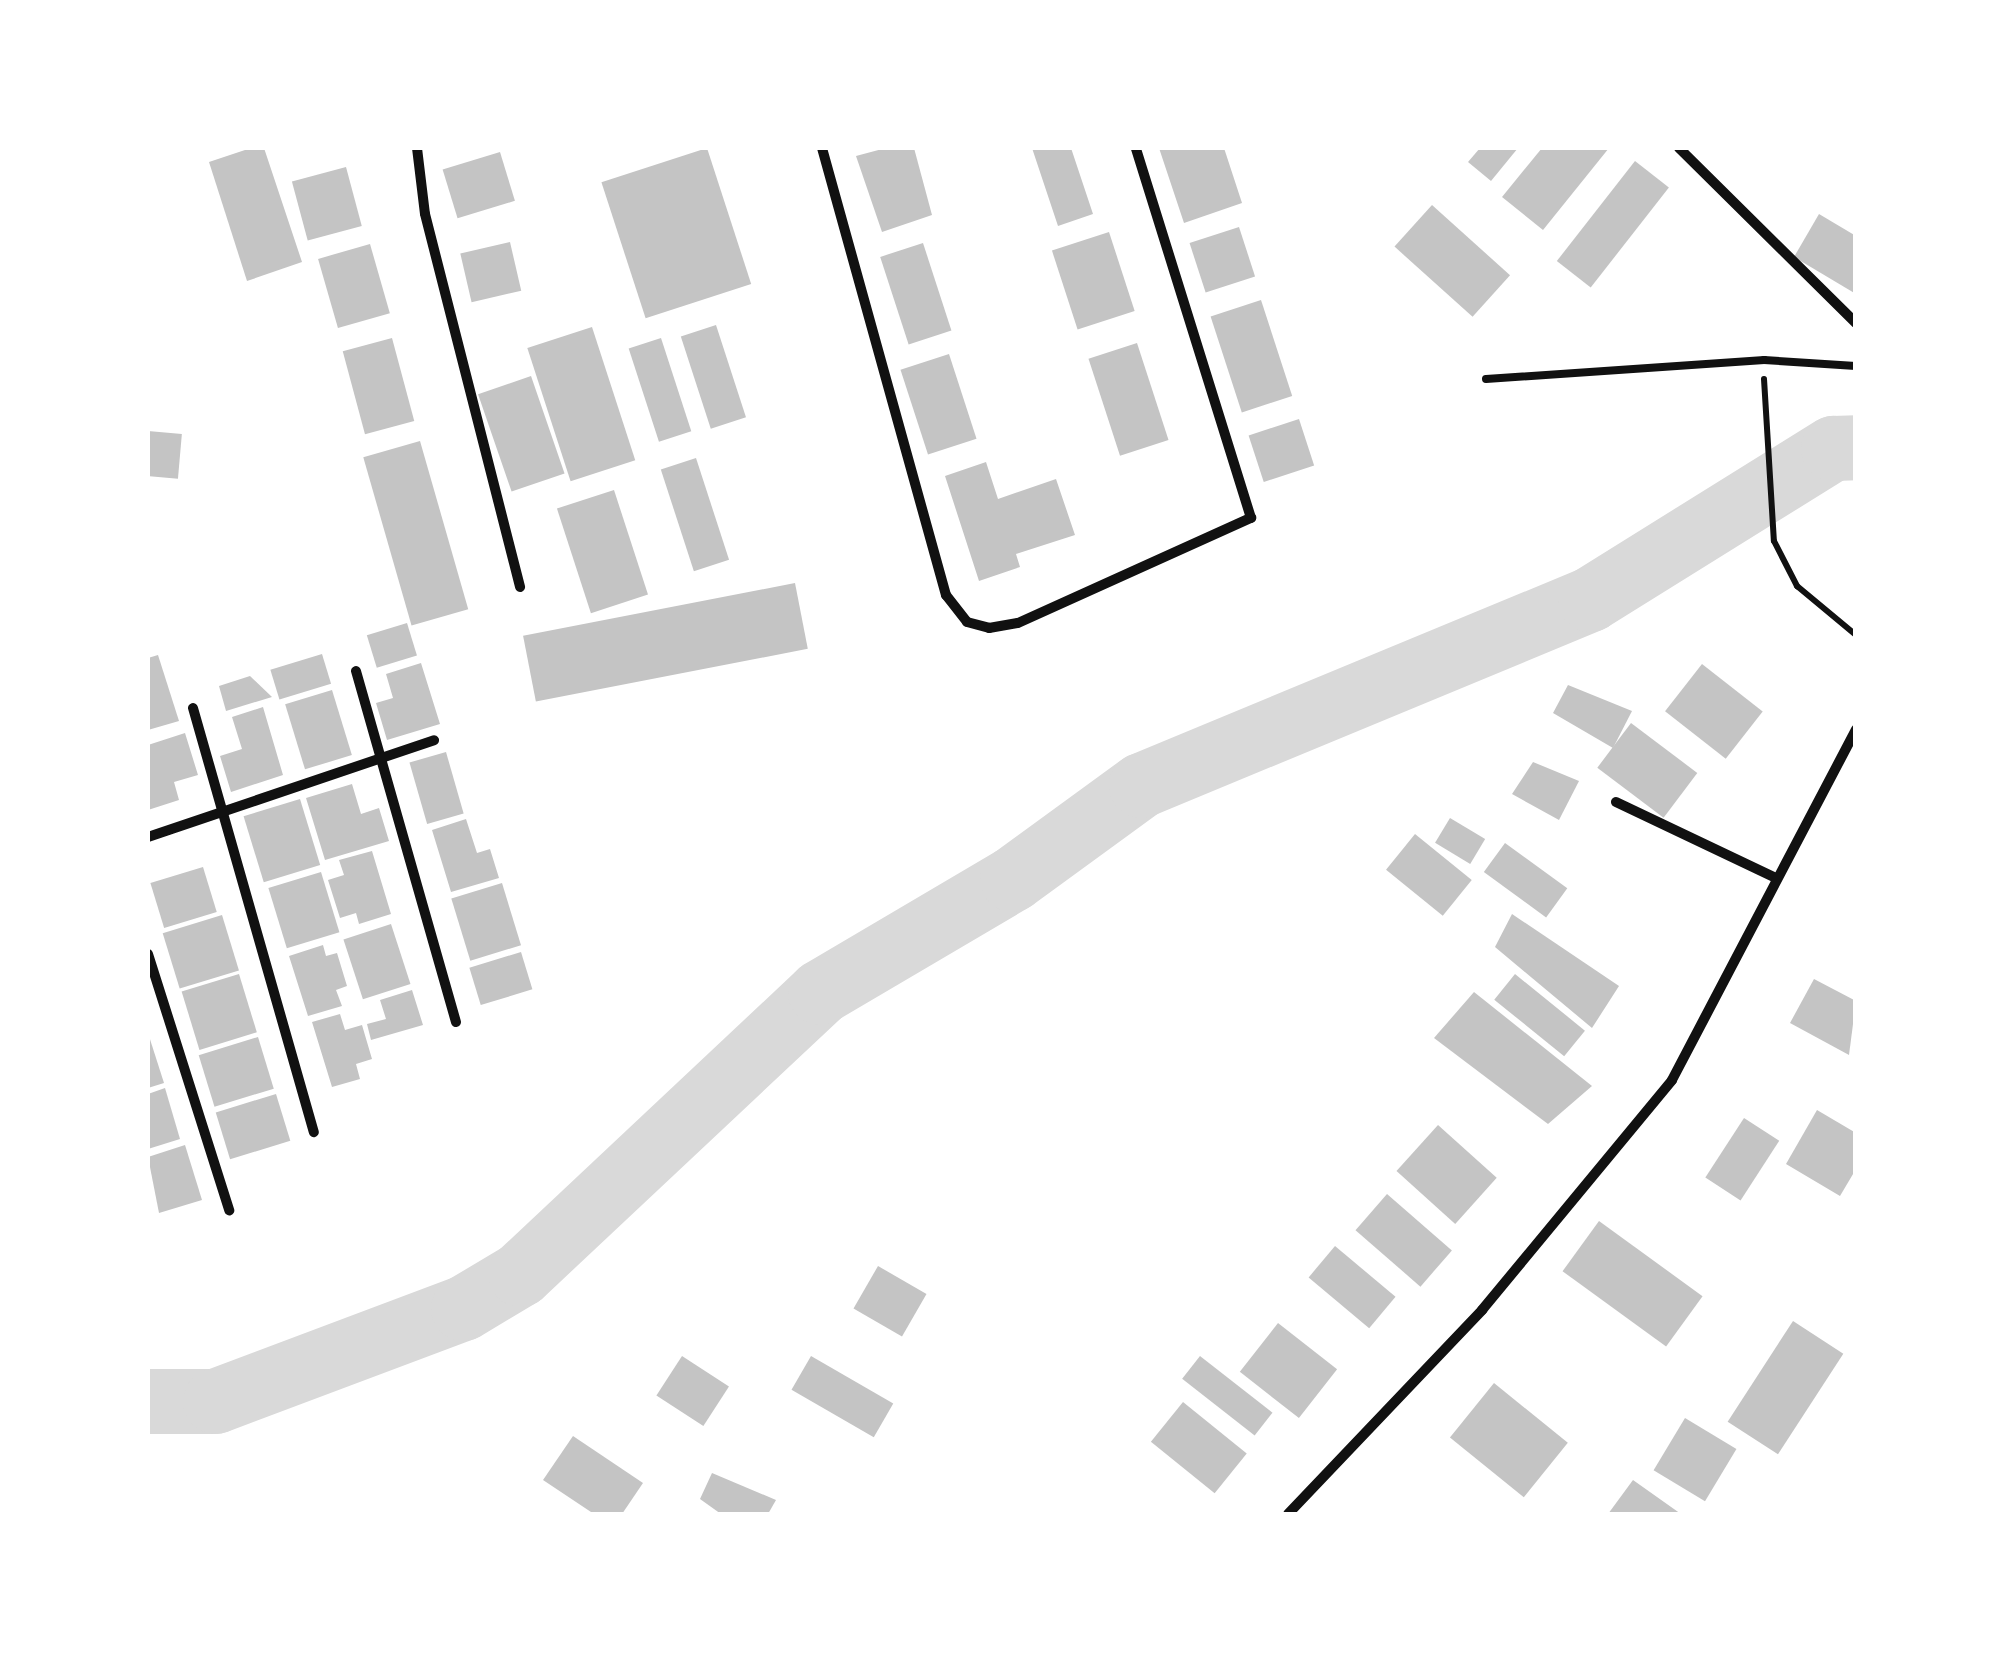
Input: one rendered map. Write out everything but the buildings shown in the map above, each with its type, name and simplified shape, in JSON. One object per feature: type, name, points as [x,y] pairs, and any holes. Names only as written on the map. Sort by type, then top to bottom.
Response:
[{"type":"street","points":[[418,148],[425,214],[520,587]]},
{"type":"street","points":[[822,148],[946,595],[968,622],[988,628],[1018,624],[1251,518],[1136,148]]},
{"type":"street","points":[[1678,148],[1856,323]]},
{"type":"street","points":[[356,671],[456,1022]]},
{"type":"street","points":[[194,708],[219,811],[314,1132]]},
{"type":"street","points":[[1288,1514],[1482,1310],[1672,1080],[1856,729]]},
{"type":"street","points":[[148,837],[434,740]]},
{"type":"street","points":[[1616,802],[1776,878]]},
{"type":"street","points":[[148,954],[229,1210]]},
{"type":"lane","points":[[1486,379],[1764,360],[1856,366]]},
{"type":"path","points":[[1765,398],[1774,541],[1797,586],[1856,635]]},
{"type":"waterway","points":[[148,1401],[215,1401],[463,1308],[520,1274],[820,992],[1012,879],[1141,785],[1590,599],[1833,448],[1856,447]]}]
